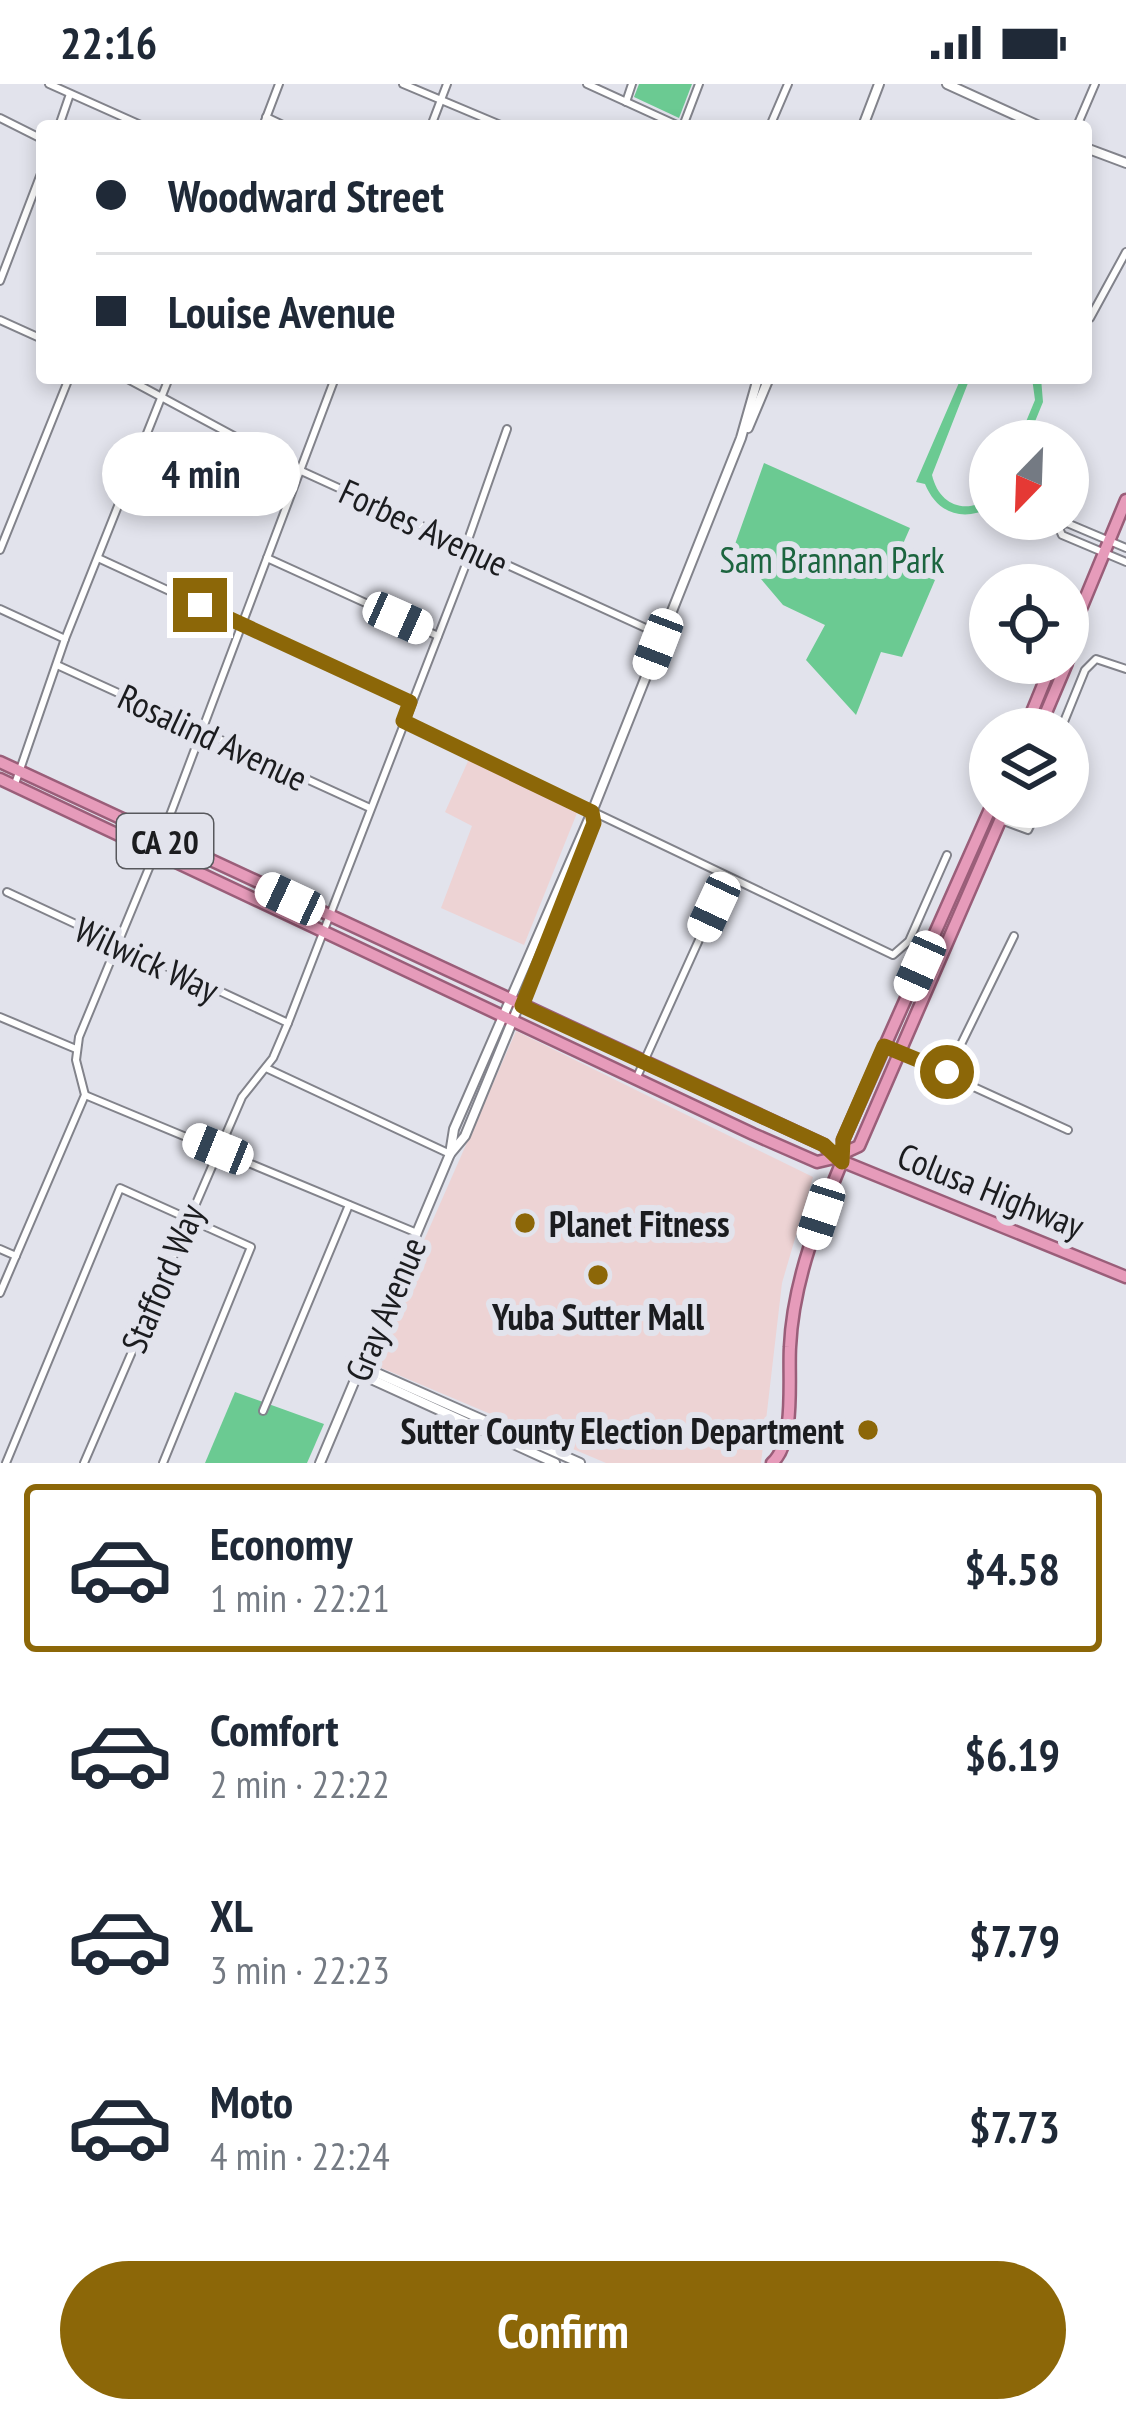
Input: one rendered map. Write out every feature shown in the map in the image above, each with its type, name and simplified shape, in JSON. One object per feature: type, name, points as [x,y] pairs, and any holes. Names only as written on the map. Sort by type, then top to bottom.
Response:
[{"type":"highway","points":[[1089,586],[1126,500]]},
{"type":"highway","name":"CA 20","points":[[0,762],[824,1145],[841,1157]]},
{"type":"highway","name":"CA 20","points":[[0,779],[817,1162],[841,1157]]},
{"type":"highway","points":[[778,1461],[796,1300],[843,1140],[982,828]]},
{"type":"highway","points":[[841,1157],[859,1146],[997,828]]},
{"type":"highway","name":"Colusa Highway","points":[[841,1157],[1126,1277]]},
{"type":"main road","points":[[865,120],[879,84]]},
{"type":"main road","points":[[947,84],[1026,120]]},
{"type":"main road","points":[[1092,151],[1124,165]]},
{"type":"main road","name":"Gray Avenue","points":[[741,438],[756,384]]},
{"type":"main road","name":"Gray Avenue","points":[[320,1463],[450,1154],[454,1129],[592,812],[766,384]]},
{"type":"main road","name":"Gray Avenue","points":[[450,1154],[465,1136],[522,1006],[594,823],[592,812]]},
{"type":"main road","points":[[359,1370],[555,1463]]},
{"type":"main road","points":[[359,1370],[580,1463]]},
{"type":"street","points":[[49,84],[129,120]]},
{"type":"street","points":[[265,120],[279,84]]},
{"type":"street","points":[[404,84],[489,120]]},
{"type":"street","points":[[433,120],[447,84]]},
{"type":"street","points":[[587,84],[667,120]]},
{"type":"street","points":[[626,102],[632,84]]},
{"type":"street","points":[[684,120],[699,84]]},
{"type":"street","points":[[773,120],[788,84]]},
{"type":"street","points":[[1080,120],[1095,84]]},
{"type":"street","points":[[975,97],[980,85]]},
{"type":"street","points":[[61,120],[70,94]]},
{"type":"street","points":[[0,118],[36,136]]},
{"type":"street","points":[[0,281],[36,187]]},
{"type":"street","points":[[1092,314],[1126,252]]},
{"type":"street","points":[[0,320],[36,336]]},
{"type":"street","points":[[0,550],[67,384]]},
{"type":"street","name":"Forbes Avenue","points":[[138,384],[300,470],[662,635]]},
{"type":"street","points":[[15,787],[65,639],[167,384]]},
{"type":"street","points":[[0,1293],[85,1095],[76,1048],[161,839],[333,384]]},
{"type":"street","name":"Stafford Way","points":[[84,1463],[218,1149],[242,1097],[266,1067],[288,1023],[326,933],[438,636],[507,429]]},
{"type":"street","points":[[1126,548],[1107,547],[1062,536],[1058,526],[1063,522],[1107,547],[1126,562]]},
{"type":"street","points":[[98,558],[410,702]]},
{"type":"street","points":[[267,558],[438,636]]},
{"type":"street","points":[[0,609],[65,639]]},
{"type":"street","points":[[1069,708],[1084,670],[1096,659],[1126,669]]},
{"type":"street","name":"Rosalind Avenue","points":[[57,665],[370,808]]},
{"type":"street","points":[[403,721],[893,955],[909,940],[947,855]]},
{"type":"street","points":[[636,1079],[727,878]]},
{"type":"street","name":"Wilwick Way","points":[[7,892],[288,1023]]},
{"type":"street","points":[[947,1072],[1014,936]]},
{"type":"street","points":[[0,1017],[76,1048]]},
{"type":"street","points":[[884,1046],[1068,1130]]},
{"type":"street","points":[[266,1067],[450,1154]]},
{"type":"street","points":[[85,1095],[417,1233]]},
{"type":"street","points":[[6,1463],[120,1188],[247,1242],[250,1257],[163,1463]]},
{"type":"street","points":[[263,1411],[349,1205]]},
{"type":"street","points":[[0,1250],[16,1256]]},
{"type":"shaded area","points":[[469,759],[577,813],[524,945],[441,908],[472,826],[445,812]]},
{"type":"shaded area","points":[[516,1031],[813,1177],[782,1283],[761,1463],[606,1463],[370,1363]]},
{"type":"green space","points":[[639,84],[692,84],[679,118],[634,97]]},
{"type":"green space","points":[[958,384],[968,384],[932,475],[940,494],[954,504],[969,506],[969,514],[943,508],[925,484],[916,482]]},
{"type":"green space","points":[[1033,384],[1042,384],[1043,402],[1036,420],[1027,420],[1035,400]]},
{"type":"green space","name":"Sam Brannan Park","points":[[764,463],[910,528],[895,562],[935,580],[902,657],[881,652],[856,715],[806,660],[825,625],[783,605],[734,547]]},
{"type":"green space","points":[[235,1392],[324,1424],[307,1463],[205,1463]]},
{"type":"place","name":"Planet Fitness","points":[[525,1223]]},
{"type":"place","name":"Yuba Sutter Mall","points":[[598,1275]]},
{"type":"place","name":"Sutter County Election Department","points":[[868,1430]]},
{"type":"route","points":[[200,605],[410,702],[403,721],[592,812],[594,823],[522,1006],[824,1145],[842,1162],[843,1140],[884,1046],[947,1072]]}]
